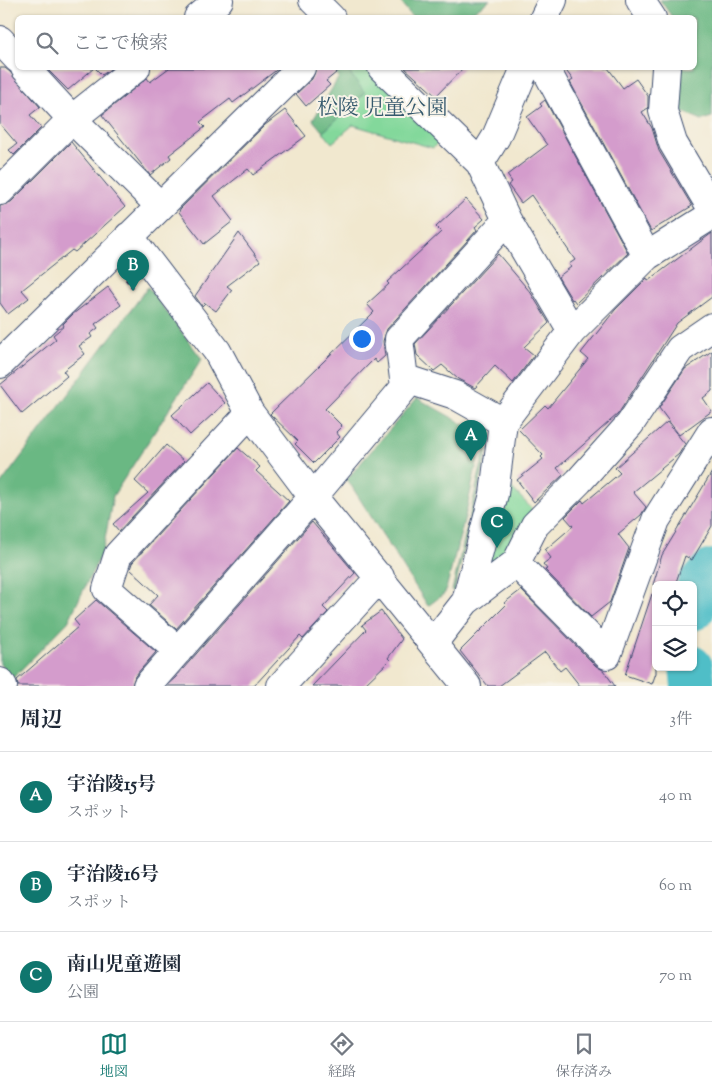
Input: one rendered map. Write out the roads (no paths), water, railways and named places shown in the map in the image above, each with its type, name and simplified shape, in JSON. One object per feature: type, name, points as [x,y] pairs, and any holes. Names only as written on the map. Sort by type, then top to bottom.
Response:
[{"type":"street","points":[[202,15],[219,0]]},
{"type":"street","points":[[313,0],[328,15]]},
{"type":"street","points":[[546,15],[553,0]]},
{"type":"street","points":[[640,0],[650,15]]},
{"type":"street","points":[[0,40],[15,56]]},
{"type":"street","points":[[28,70],[72,119],[160,206]]},
{"type":"street","points":[[0,191],[72,119],[133,70]]},
{"type":"street","points":[[0,364],[299,70]]},
{"type":"street","points":[[384,70],[480,163],[507,220],[572,331]]},
{"type":"street","points":[[480,163],[496,137],[523,70]]},
{"type":"street","points":[[546,70],[647,256]]},
{"type":"street","points":[[666,70],[663,111],[673,143],[712,209]]},
{"type":"street","points":[[466,601],[494,494],[503,422],[572,331],[647,256],[712,215]]},
{"type":"street","points":[[147,686],[314,497],[405,387],[406,379],[399,339],[507,220]]},
{"type":"street","points":[[129,236],[217,351],[250,413],[314,497],[434,642],[467,686]]},
{"type":"street","points":[[434,642],[466,601],[516,563],[534,525],[579,481],[630,424],[680,349],[712,327]]},
{"type":"street","points":[[406,379],[455,394],[503,422]]},
{"type":"street","points":[[178,651],[107,589],[118,556],[250,413]]},
{"type":"street","points":[[516,563],[607,655],[656,520],[712,431]]},
{"type":"street","points":[[281,686],[380,577]]},
{"type":"street","points":[[0,682],[3,686]]},
{"type":"waterway","points":[[697,593],[699,585],[712,571]]},
{"type":"waterway","points":[[691,671],[693,686]]},
{"type":"place","name":"宇治陵16号","points":[[133,291]]},
{"type":"place","name":"宇治陵15号","points":[[471,461]]},
{"type":"place","name":"南山児童遊園","points":[[497,548]]},
{"type":"park label","name":"松陵 児童公園","points":[[382,109]]}]
